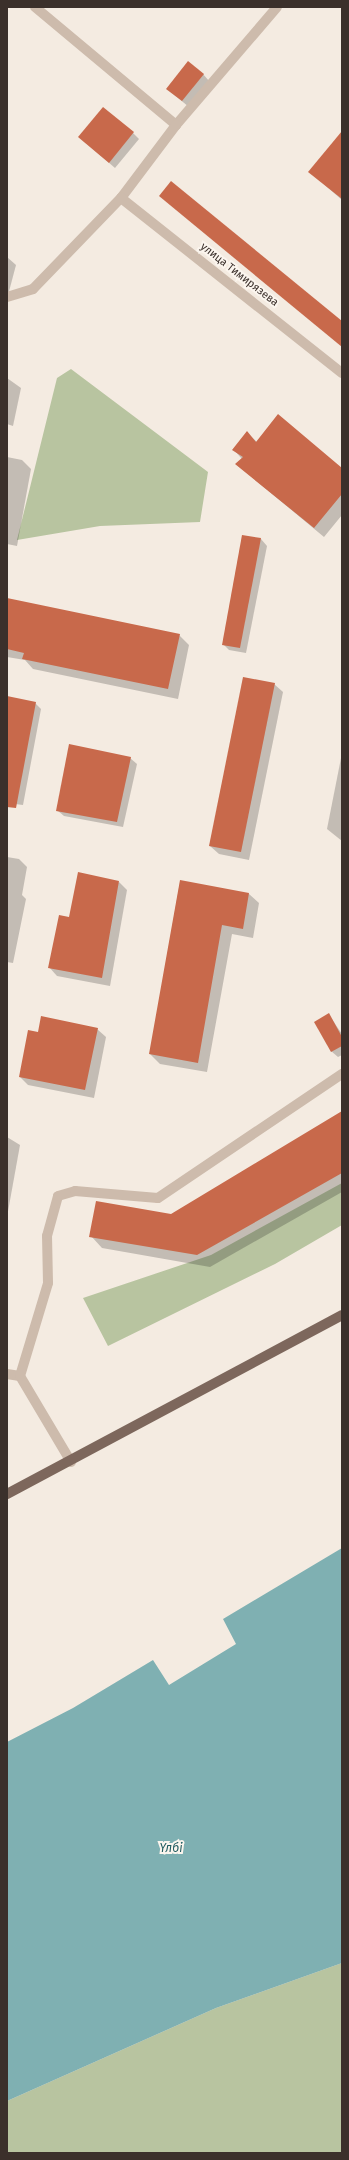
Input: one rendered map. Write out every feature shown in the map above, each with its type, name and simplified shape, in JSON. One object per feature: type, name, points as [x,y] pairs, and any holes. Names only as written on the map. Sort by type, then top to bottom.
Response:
[{"type":"main road","points":[[7,1494],[71,1462],[342,1315]]},
{"type":"street","points":[[35,7],[176,125]]},
{"type":"street","points":[[7,297],[33,289],[121,198],[176,125],[277,7]]},
{"type":"street","name":"улица Тимирязева","points":[[121,198],[342,373]]},
{"type":"street","points":[[71,1462],[20,1376],[48,1282],[47,1236],[58,1196],[75,1192],[158,1198],[342,1074]]},
{"type":"street","points":[[7,1374],[20,1376]]},
{"type":"green space","points":[[71,369],[208,472],[200,522],[100,526],[17,540],[57,378]]},
{"type":"green space","points":[[342,1183],[342,1225],[275,1264],[108,1346],[83,1298],[211,1255]]},
{"type":"green space","points":[[342,1963],[342,2153],[7,2153],[7,2101],[216,2008]]},
{"type":"water","name":"Үлбі","points":[[342,1548],[342,1963],[216,2008],[7,2101],[7,1742],[73,1708],[153,1660],[169,1685],[236,1644],[223,1619]]},
{"type":"building","points":[[188,61],[204,74],[182,101],[166,89]]},
{"type":"building","points":[[103,107],[134,132],[109,163],[78,137]]},
{"type":"building","points":[[342,131],[342,199],[308,172]]},
{"type":"building","points":[[171,181],[342,321],[342,347],[159,196]]},
{"type":"building","points":[[278,414],[342,468],[342,494],[314,528],[235,464],[243,457],[232,450],[247,431],[256,442]]},
{"type":"building","points":[[242,535],[261,538],[240,648],[222,645]]},
{"type":"building","points":[[7,598],[180,634],[168,689],[22,659],[24,653],[7,649]]},
{"type":"building","points":[[243,677],[275,683],[241,852],[209,846]]},
{"type":"building","points":[[7,696],[36,702],[16,808],[7,807]]},
{"type":"building","points":[[69,744],[131,757],[117,822],[56,811]]},
{"type":"building","points":[[78,872],[119,881],[102,978],[48,968],[59,915],[69,917]]},
{"type":"building","points":[[180,880],[249,893],[243,929],[222,925],[198,1063],[149,1054]]},
{"type":"building","points":[[329,1013],[342,1037],[342,1046],[331,1052],[314,1022]]},
{"type":"building","points":[[41,1016],[98,1028],[85,1090],[19,1077],[28,1030],[38,1032]]},
{"type":"building","points":[[342,1111],[342,1173],[197,1255],[89,1237],[96,1201],[171,1214]]}]
